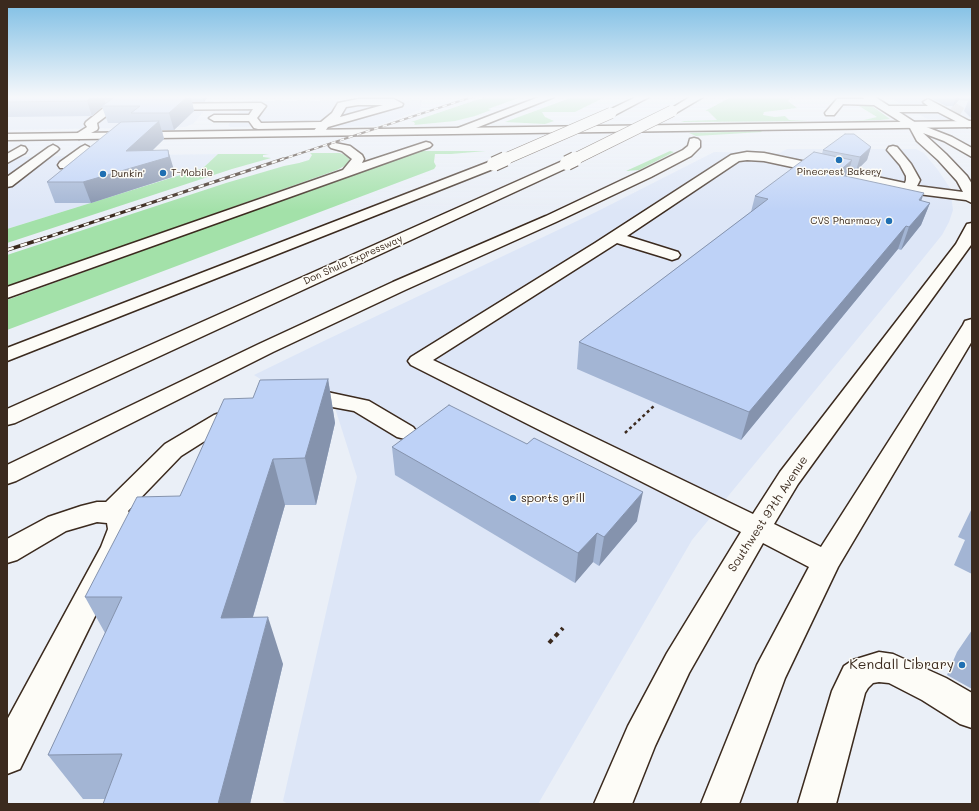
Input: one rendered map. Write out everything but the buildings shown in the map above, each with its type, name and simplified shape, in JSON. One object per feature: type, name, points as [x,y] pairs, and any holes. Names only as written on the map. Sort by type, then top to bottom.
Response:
[{"type":"main road","points":[[64,166],[98,143],[139,135]]},
{"type":"main road","points":[[7,137],[148,135]]},
{"type":"main road","points":[[7,293],[347,174],[450,135]]},
{"type":"main road","points":[[7,355],[494,164],[561,135]]},
{"type":"main road","name":"Don Shula Expressway","points":[[7,418],[567,163],[624,135]]},
{"type":"main road","points":[[682,135],[694,141]]},
{"type":"main road","points":[[918,135],[956,171],[968,188],[972,198]]},
{"type":"main road","points":[[937,135],[948,139],[972,153]]},
{"type":"main road","points":[[913,189],[912,176],[905,164],[896,142],[921,139],[972,139]]},
{"type":"main road","points":[[7,475],[273,345],[399,286],[551,219],[646,174],[687,152],[694,147],[694,141]]},
{"type":"main road","points":[[679,142],[709,141]]},
{"type":"main road","points":[[582,143],[637,142]]},
{"type":"main road","points":[[512,144],[567,143]]},
{"type":"main road","points":[[323,146],[365,145]]},
{"type":"main road","points":[[388,145],[441,145]]},
{"type":"main road","points":[[335,146],[346,148],[356,155],[358,159],[347,174]]},
{"type":"main road","points":[[7,183],[53,149]]},
{"type":"main road","points":[[7,150],[89,149]]},
{"type":"main road","points":[[7,159],[21,150]]},
{"type":"main road","points":[[826,562],[418,361],[615,237],[722,166],[740,157],[764,157],[913,189],[951,202],[972,206]]},
{"type":"main road","points":[[7,164],[33,164]]},
{"type":"main road","points":[[913,189],[929,190],[972,198]]},
{"type":"main road","name":"Southwest 97th Avenue","points":[[613,804],[640,738],[678,663],[757,529],[789,478],[963,245],[972,228]]},
{"type":"main road","points":[[615,237],[672,255]]},
{"type":"main road","points":[[720,804],[769,676],[826,562],[972,325]]},
{"type":"main road","points":[[279,401],[308,398],[345,402],[361,406],[405,432]]},
{"type":"main road","points":[[112,512],[174,450],[222,420],[255,407]]},
{"type":"main road","points":[[7,552],[57,524],[81,516],[98,512],[112,512],[120,519],[121,529],[119,538],[7,756]]},
{"type":"main road","points":[[816,804],[849,691],[856,677],[864,670],[879,667],[898,671],[934,689],[972,712]]},
{"type":"path","points":[[549,643],[562,628]]},
{"type":"shaded area","points":[[787,149],[916,149],[924,153],[950,188],[953,210],[949,222],[942,235],[896,292],[692,540],[538,804],[288,804],[283,801],[357,477],[335,408],[283,393],[254,375],[596,212],[714,152],[780,153]]},
{"type":"shaded area","points":[[218,154],[203,168],[7,229],[7,157]]},
{"type":"green space","points":[[693,135],[715,135],[696,136]]},
{"type":"green space","points":[[417,151],[486,151],[435,154],[434,162],[436,166],[434,169],[7,330],[7,300]]},
{"type":"green space","points":[[670,151],[674,152],[639,170],[626,171]]},
{"type":"green space","points":[[310,153],[340,153],[347,156],[350,160],[348,164],[337,170],[7,287],[7,255],[226,183],[309,160],[312,155]]},
{"type":"green space","points":[[218,154],[269,154],[263,155],[263,157],[271,158],[232,169],[7,243],[7,229],[203,168]]},
{"type":"railway","points":[[280,160],[357,135]]},
{"type":"railway","points":[[42,239],[283,159]]},
{"type":"railway","points":[[7,250],[45,238]]},
{"type":"place","name":"Pinecrest Bakery","points":[[839,160]]},
{"type":"place","name":"T-Mobile","points":[[163,173]]},
{"type":"place","name":"Dunkin'","points":[[103,174]]},
{"type":"place","name":"CVS Pharmacy","points":[[889,221]]},
{"type":"place","name":"sports grill","points":[[513,498]]},
{"type":"place","name":"Kendall Library","points":[[962,665]]}]
